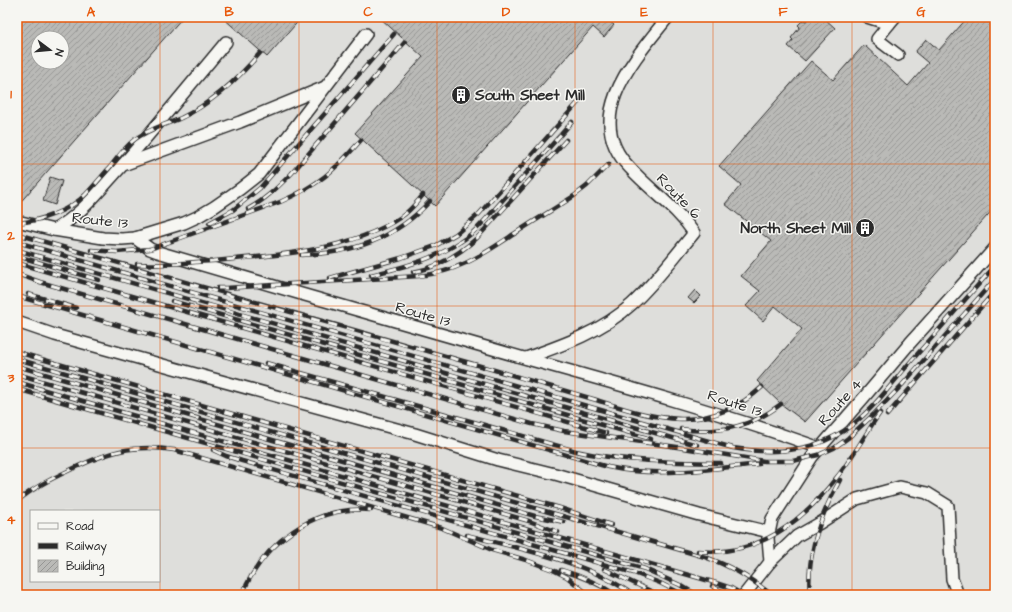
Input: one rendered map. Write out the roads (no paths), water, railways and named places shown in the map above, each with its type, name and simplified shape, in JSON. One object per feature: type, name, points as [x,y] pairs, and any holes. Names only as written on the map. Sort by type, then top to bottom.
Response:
[{"type":"street","name":"Route 6","points":[[526,358],[586,335],[632,305],[694,233],[688,224],[666,200],[630,169],[623,160],[616,146],[611,130],[610,115],[612,102],[617,90],[637,57],[668,17]]},
{"type":"street","points":[[867,17],[892,21]]},
{"type":"street","points":[[892,21],[876,40],[898,55]]},
{"type":"street","points":[[135,238],[184,223],[214,207],[259,174],[366,34]]},
{"type":"street","points":[[54,230],[77,214],[122,165],[226,42]]},
{"type":"street","points":[[122,165],[240,122],[326,86]]},
{"type":"street","name":"Route 13","points":[[17,221],[54,230],[103,238],[135,238],[150,249],[158,252],[269,286],[712,411],[820,448]]},
{"type":"street","name":"Route 4","points":[[770,562],[768,538],[772,520],[812,457],[866,396],[910,342],[995,248]]},
{"type":"street","points":[[17,322],[55,335],[415,434],[498,460],[555,474],[698,515],[769,532]]},
{"type":"street","points":[[744,595],[770,562],[797,536],[857,499],[900,487],[927,493],[948,506],[952,579],[958,595]]},
{"type":"railway","points":[[209,223],[233,210],[260,188],[394,34]]},
{"type":"railway","points":[[248,209],[266,197],[291,174],[405,42]]},
{"type":"railway","points":[[17,223],[36,220],[54,214],[79,200],[92,188],[124,149],[134,140],[151,130],[181,118],[214,98],[234,81],[260,53]]},
{"type":"railway","points":[[330,278],[401,258],[435,246],[456,234],[479,214],[582,98]]},
{"type":"railway","points":[[371,275],[406,266],[439,254],[474,232],[572,122]]},
{"type":"railway","points":[[91,250],[117,252],[150,249],[280,202],[294,196],[316,183],[334,169],[361,140]]},
{"type":"railway","points":[[413,272],[431,267],[447,260],[463,250],[477,238],[566,140]]},
{"type":"railway","points":[[218,288],[419,276],[446,271],[480,255],[574,196],[587,186],[609,164]]},
{"type":"railway","points":[[137,264],[165,264],[260,257],[335,245],[359,238],[401,217],[413,207],[423,195]]},
{"type":"railway","points":[[301,255],[338,251],[372,242],[402,226],[430,201]]},
{"type":"railway","points":[[17,234],[647,415],[681,419],[692,419],[714,415],[745,401],[762,387]]},
{"type":"railway","points":[[17,242],[733,448],[764,451],[780,451],[810,446],[825,441],[852,425],[876,402],[995,266]]},
{"type":"railway","points":[[17,250],[697,445]]},
{"type":"railway","points":[[17,256],[99,280]]},
{"type":"railway","points":[[17,263],[606,433]]},
{"type":"railway","points":[[17,274],[40,282],[532,424],[564,431],[764,461],[793,461],[818,455],[834,448],[848,438],[902,385],[995,279]]},
{"type":"railway","points":[[887,415],[995,291]]},
{"type":"railway","points":[[28,294],[76,308]]},
{"type":"railway","points":[[17,296],[608,467],[646,472],[683,472],[759,464]]},
{"type":"railway","points":[[172,301],[651,439]]},
{"type":"railway","points":[[17,352],[560,508],[611,525]]},
{"type":"railway","points":[[17,359],[705,557],[740,573],[772,595]]},
{"type":"railway","points":[[266,363],[594,455],[666,462],[721,463]]},
{"type":"railway","points":[[17,366],[535,516],[564,522]]},
{"type":"railway","points":[[17,374],[529,521],[558,532]]},
{"type":"railway","points":[[17,382],[713,582],[731,588],[743,595]]},
{"type":"railway","points":[[17,389],[645,569],[680,585],[697,595]]},
{"type":"railway","points":[[681,429],[708,430],[734,427],[758,418],[781,404]]},
{"type":"railway","points":[[698,551],[720,551],[740,548],[759,542],[777,533],[793,522],[809,508],[837,477],[880,413]]},
{"type":"railway","points":[[17,501],[55,477],[108,454],[145,448],[174,450],[442,528],[492,550],[553,570],[567,577],[589,595]]},
{"type":"railway","points":[[213,450],[242,461],[634,573],[660,583],[684,595]]},
{"type":"railway","points":[[810,595],[810,565],[816,535],[833,493],[840,480]]},
{"type":"railway","points":[[242,595],[251,576],[263,559],[277,544],[293,531],[311,521],[330,514],[350,510],[371,510]]},
{"type":"railway","points":[[467,535],[531,551],[575,565],[616,584],[633,595]]},
{"type":"railway","points":[[604,569],[659,595]]},
{"type":"railway","points":[[561,570],[589,580],[616,595]]},
{"type":"railway","points":[[712,586],[728,595]]},
{"type":"place","name":"South Sheet Mill","points":[[461,95]]},
{"type":"place","name":"North Sheet Mill","points":[[865,228]]}]
